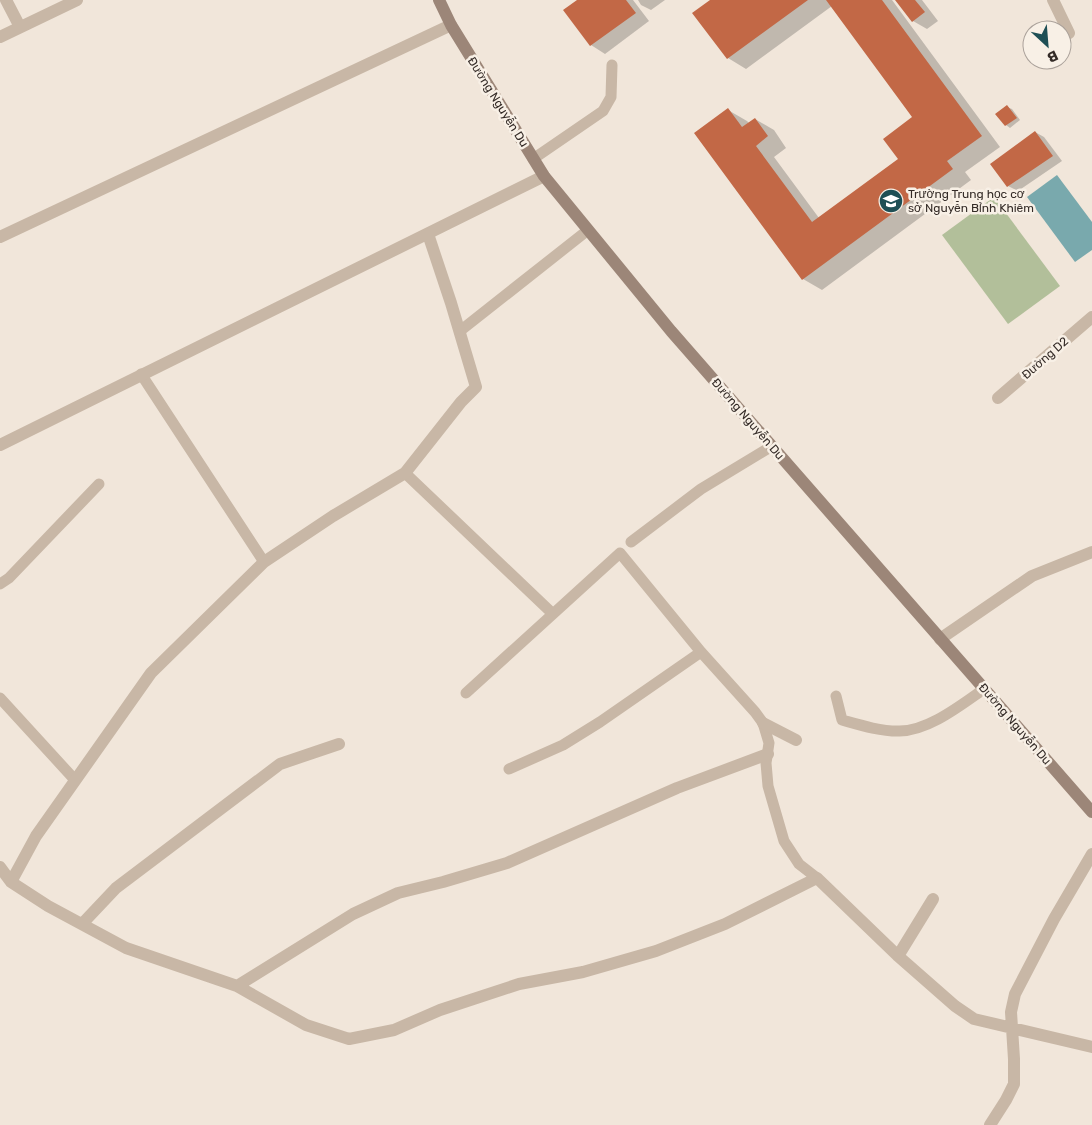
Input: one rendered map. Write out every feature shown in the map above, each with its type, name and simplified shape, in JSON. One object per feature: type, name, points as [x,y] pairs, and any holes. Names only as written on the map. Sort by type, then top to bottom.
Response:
[{"type":"main road","name":"Đường Nguyễn Du","points":[[439,0],[450,25],[544,176],[671,331],[1092,812]]},
{"type":"street","points":[[6,0],[20,27]]},
{"type":"street","points":[[0,37],[77,0]]},
{"type":"street","points":[[1053,0],[1063,20]]},
{"type":"street","points":[[0,237],[450,25]]},
{"type":"street","points":[[0,445],[544,176]]},
{"type":"street","points":[[11,882],[36,836],[151,673],[264,562],[332,516],[405,473],[461,402],[476,387],[428,234]]},
{"type":"street","name":"Đường D2","points":[[998,398],[1092,317]]},
{"type":"street","points":[[940,639],[1032,576],[1092,552]]},
{"type":"street","points":[[763,723],[796,740]]},
{"type":"street","points":[[82,924],[116,888],[280,764],[339,744]]},
{"type":"street","points":[[237,986],[354,914],[398,893],[506,863],[677,788],[768,754]]},
{"type":"street","points":[[990,1125],[1014,1084],[1011,1012],[1015,994],[1054,919],[1092,854]]},
{"type":"street","points":[[0,867],[11,882],[48,906],[126,948],[237,986],[306,1025],[349,1039],[394,1030],[440,1010],[519,984],[583,972],[656,951],[725,924],[817,878],[898,956],[974,1019],[1092,1047]]},
{"type":"street","points":[[898,956],[932,899]]},
{"type":"lane","points":[[533,159],[603,111],[610,97],[612,65]]},
{"type":"lane","points":[[460,331],[588,230]]},
{"type":"lane","points":[[141,374],[264,562]]},
{"type":"lane","points":[[631,542],[701,489],[772,446]]},
{"type":"lane","points":[[405,473],[553,614]]},
{"type":"lane","points":[[0,584],[9,578],[99,484]]},
{"type":"lane","points":[[466,693],[620,553],[701,652],[763,723],[769,743],[766,763],[768,786],[784,841],[799,864],[817,878]]},
{"type":"lane","points":[[509,769],[564,745],[701,652]]},
{"type":"lane","points":[[836,696],[842,720],[899,731],[913,730],[939,719],[984,688]]},
{"type":"lane","points":[[0,698],[74,780]]},
{"type":"green space","points":[[994,197],[1060,286],[1008,324],[942,235]]},
{"type":"water","points":[[1057,175],[1092,222],[1092,250],[1075,262],[1027,197]]},
{"type":"building","points":[[577,0],[626,0],[636,13],[590,46],[563,10]]},
{"type":"building","points":[[710,0],[808,0],[727,59],[692,13]]},
{"type":"building","points":[[826,0],[882,0],[982,136],[947,161],[953,169],[802,280],[694,133],[728,108],[742,127],[755,118],[768,136],[756,146],[812,222],[898,159],[883,139],[912,117]]},
{"type":"building","points":[[895,0],[915,0],[925,12],[912,22]]},
{"type":"building","points":[[1007,105],[1017,118],[1005,126],[995,114]]},
{"type":"building","points":[[1035,131],[1053,156],[1007,187],[990,164]]},
{"type":"place","name":"Trường Trung học cơ sở Nguyễn Bỉnh Khiêm","points":[[891,201]]}]
